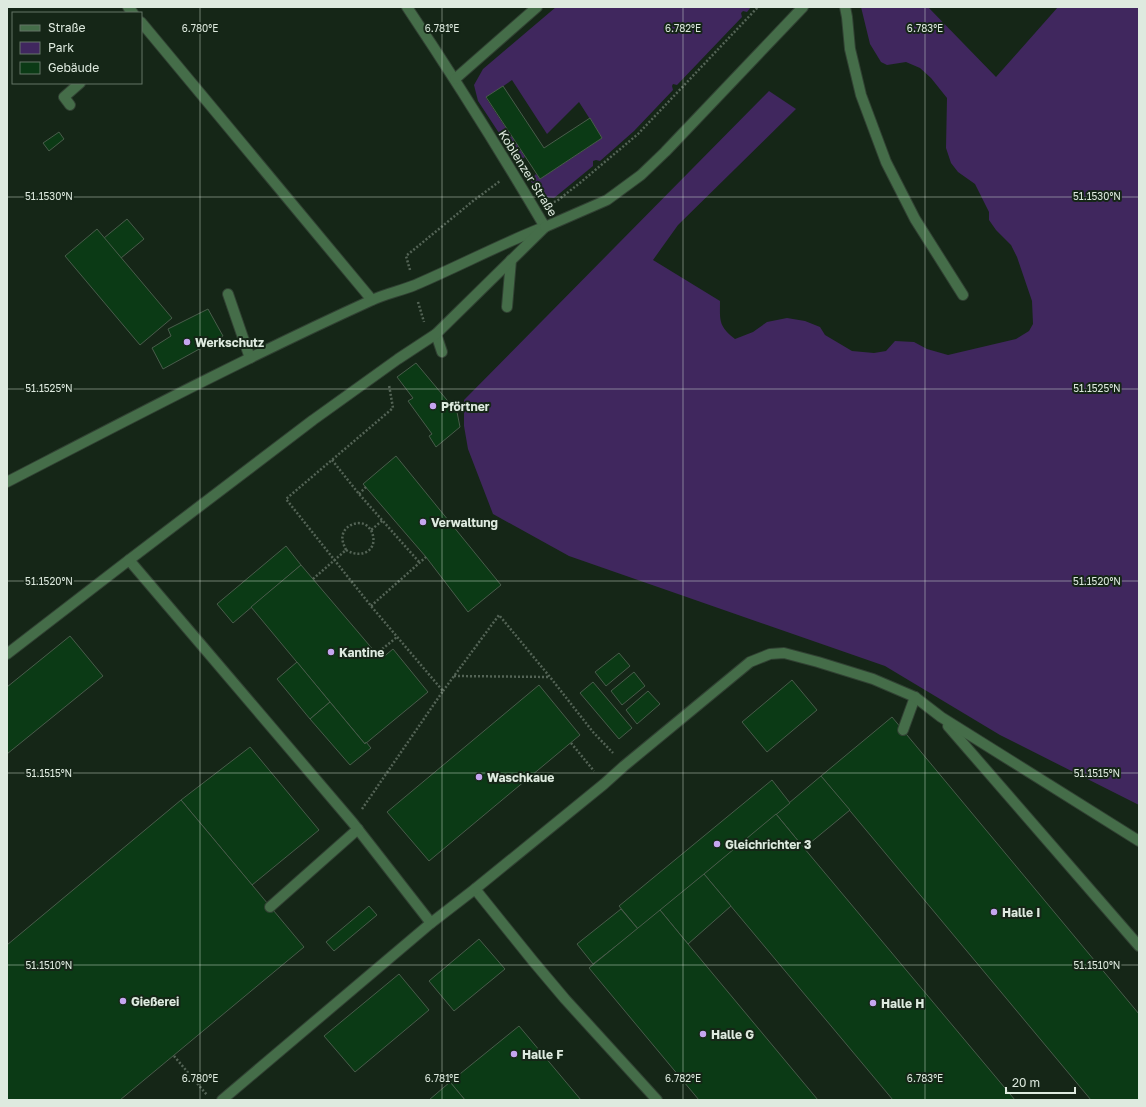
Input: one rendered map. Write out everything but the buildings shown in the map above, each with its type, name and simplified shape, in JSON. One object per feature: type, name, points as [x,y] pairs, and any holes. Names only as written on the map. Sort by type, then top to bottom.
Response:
[{"type":"street","name":"Koblenzer Straße","points":[[407,7],[455,78],[545,227],[607,200],[641,175],[665,152],[803,7]]},
{"type":"street","points":[[455,78],[537,7]]},
{"type":"street","points":[[845,7],[850,49],[862,95],[886,162],[915,219],[963,295]]},
{"type":"street","points":[[143,28],[372,300]]},
{"type":"street","points":[[70,105],[64,97],[79,84]]},
{"type":"street","points":[[7,654],[313,420],[398,359],[432,337],[545,227]]},
{"type":"street","points":[[7,482],[167,399],[372,300],[414,285],[510,241],[545,227]]},
{"type":"street","points":[[507,307],[511,260]]},
{"type":"street","points":[[228,294],[250,358]]},
{"type":"street","points":[[432,337],[442,352]]},
{"type":"street","points":[[129,560],[355,826],[431,923]]},
{"type":"street","points":[[222,1100],[431,923],[604,784],[750,662],[770,654],[784,653],[818,662],[873,679],[915,697],[941,717],[1139,841]]},
{"type":"street","points":[[903,730],[915,697]]},
{"type":"street","points":[[941,717],[1139,946]]},
{"type":"street","points":[[270,907],[355,826]]},
{"type":"street","points":[[475,889],[565,999],[657,1100]]},
{"type":"path","points":[[534,209],[557,201],[638,134],[758,7]]},
{"type":"path","points":[[432,337],[414,285],[406,256],[512,171]]},
{"type":"path","points":[[389,382],[392,408],[286,499],[371,606],[443,691]]},
{"type":"path","points":[[332,460],[359,494],[420,563]]},
{"type":"path","points":[[359,494],[366,487]]},
{"type":"path","points":[[372,530],[383,520]]},
{"type":"path","points":[[355,523],[365,524],[372,530],[374,541],[371,549],[363,554],[353,554],[346,550],[343,542],[343,534],[348,527],[355,523]]},
{"type":"path","points":[[314,579],[346,550]]},
{"type":"path","points":[[371,606],[426,557]]},
{"type":"path","points":[[355,826],[443,691],[499,615],[593,732],[624,766]]},
{"type":"path","points":[[376,654],[397,637]]},
{"type":"path","points":[[454,676],[550,677]]},
{"type":"path","points":[[571,743],[604,784]]},
{"type":"path","points":[[174,1056],[211,1100]]},
{"type":"green space","points":[[556,7],[751,7],[747,12],[743,11],[741,13],[742,17],[677,85],[673,84],[673,90],[634,131],[600,161],[593,161],[593,166],[554,198],[542,197],[530,180],[536,174],[540,179],[602,138],[579,102],[547,134],[512,80],[486,98],[525,157],[518,162],[478,101],[474,85],[483,69]]},
{"type":"green space","points":[[861,7],[928,7],[996,77],[1058,7],[1139,7],[1139,805],[1000,735],[885,666],[569,556],[493,514],[468,449],[464,426],[464,400],[769,91],[796,109],[678,225],[653,260],[720,301],[721,322],[729,334],[735,339],[753,332],[767,322],[787,318],[805,321],[820,327],[825,335],[852,351],[874,353],[886,351],[895,341],[914,342],[927,349],[948,355],[1016,339],[1029,331],[1033,324],[1032,301],[1017,257],[1011,245],[996,230],[989,220],[989,212],[975,184],[958,172],[951,163],[946,148],[947,98],[931,78],[920,68],[906,62],[887,65],[881,62],[870,44]]},
{"type":"place","name":"Werkschutz","points":[[187,342]]},
{"type":"place","name":"Pförtner","points":[[433,406]]},
{"type":"place","name":"Verwaltung","points":[[423,522]]},
{"type":"place","name":"Kantine","points":[[331,652]]},
{"type":"place","name":"Waschkaue","points":[[479,777]]},
{"type":"place","name":"Gleichrichter 3","points":[[717,844]]},
{"type":"place","name":"Halle I","points":[[994,912]]},
{"type":"place","name":"Gießerei","points":[[123,1001]]},
{"type":"place","name":"Halle H","points":[[873,1003]]},
{"type":"place","name":"Halle G","points":[[703,1034]]},
{"type":"place","name":"Halle F","points":[[514,1054]]}]
